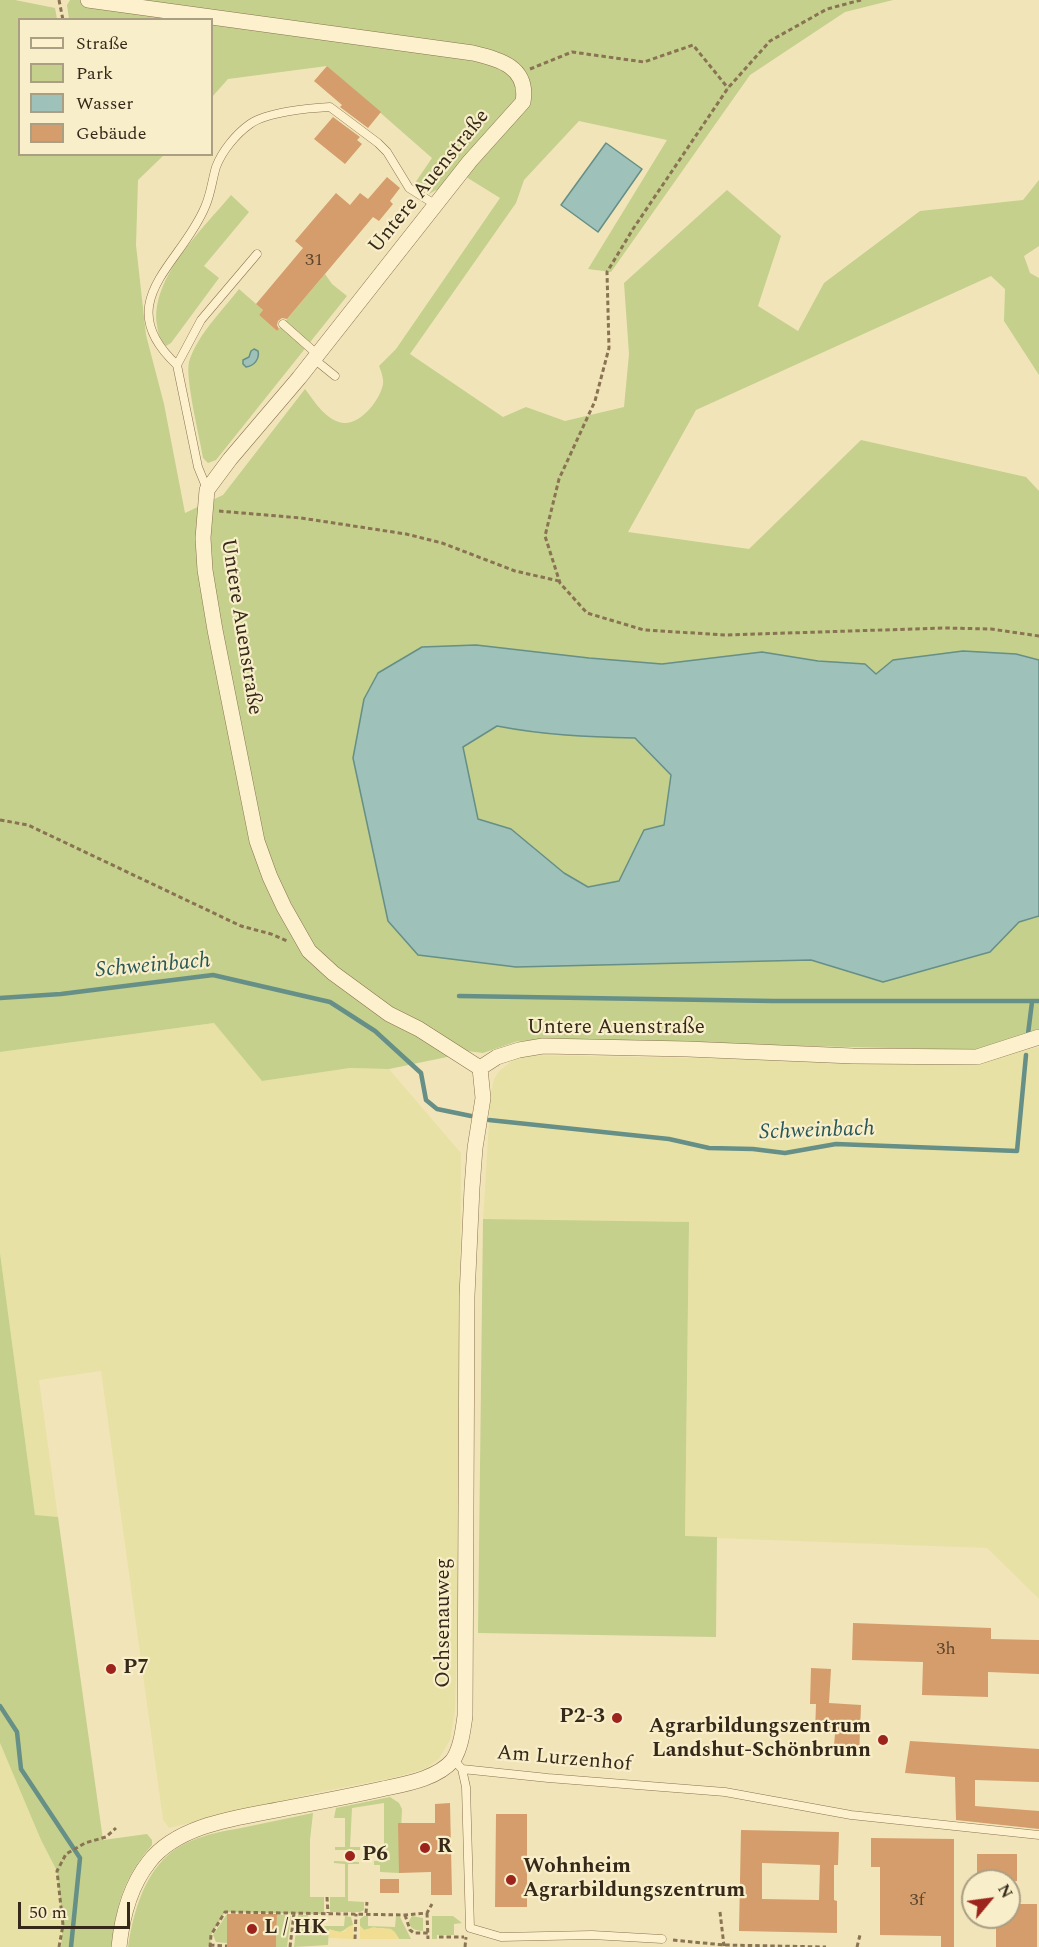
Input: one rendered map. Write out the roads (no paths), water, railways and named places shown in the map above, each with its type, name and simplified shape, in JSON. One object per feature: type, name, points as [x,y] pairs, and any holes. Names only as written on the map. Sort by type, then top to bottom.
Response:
[{"type":"street","name":"Untere Auenstraße","points":[[88,0],[473,53],[511,66],[517,74],[524,94],[522,102],[470,161],[316,357],[230,459],[207,490],[203,538],[205,570],[257,841],[270,877],[309,951],[369,1001],[480,1068],[497,1057],[543,1046],[854,1056],[977,1057],[1038,1038]]},
{"type":"street","name":"Ochsenauweg","points":[[457,1764],[465,1716],[467,1296],[472,1188],[483,1098],[480,1068]]},
{"type":"street","points":[[119,1947],[122,1922],[129,1899],[150,1861],[170,1843],[210,1824],[405,1784],[457,1764]]},
{"type":"lane","points":[[207,490],[198,467],[177,365],[162,351],[154,335],[150,320],[150,303],[155,284],[205,207],[217,165],[233,140],[251,123],[295,110],[330,107],[378,143],[387,152],[409,188],[436,205]]},
{"type":"lane","points":[[177,365],[201,320],[257,254]]},
{"type":"lane","points":[[283,324],[334,376]]},
{"type":"lane","points":[[457,1764],[466,1787],[470,1928],[501,1937],[592,1935],[662,1939]]},
{"type":"lane","name":"Am Lurzenhof","points":[[457,1764],[548,1778],[725,1792],[851,1815],[1039,1835]]},
{"type":"water","points":[[606,143],[642,169],[598,232],[561,205]]},
{"type":"water","points":[[254,349],[258,351],[256,362],[246,367],[243,360],[249,357]]},
{"type":"water","points":[[476,645],[662,664],[762,652],[818,661],[865,664],[876,674],[893,660],[963,651],[1016,654],[1039,660],[1039,916],[1019,922],[990,952],[883,982],[811,960],[516,967],[418,955],[388,921],[353,758],[364,699],[378,673],[422,647]],"holes":[[[497,726],[531,732],[635,738],[671,775],[664,825],[644,830],[619,881],[588,887],[564,873],[511,829],[478,819],[463,747]]]},
{"type":"waterway","name":"Schweinbach","points":[[0,998],[61,994],[213,975],[330,1002],[375,1031],[421,1073],[426,1100],[437,1109],[471,1116]]},
{"type":"waterway","name":"Schweinbach","points":[[459,996],[773,1001],[1039,1001]]},
{"type":"waterway","name":"Schweinbach","points":[[1028,1034],[1032,1002]]},
{"type":"waterway","name":"Schweinbach","points":[[489,1120],[669,1139],[709,1148],[753,1149],[785,1153],[836,1144],[1017,1151],[1026,1055]]},
{"type":"waterway","name":"Schweinbach","points":[[0,1706],[17,1732],[21,1769],[80,1858],[71,1947]]},
{"type":"place","name":"P7","points":[[111,1669]]},
{"type":"place","name":"P2-3","points":[[617,1718]]},
{"type":"place","name":"Agrarbildungszentrum Landshut-Schönbrunn","points":[[883,1740]]},
{"type":"place","name":"R","points":[[425,1848]]},
{"type":"place","name":"P6","points":[[350,1856]]},
{"type":"place","name":"Wohnheim Agrarbildungszentrum","points":[[511,1880]]},
{"type":"place","name":"L / HK","points":[[252,1929]]}]
